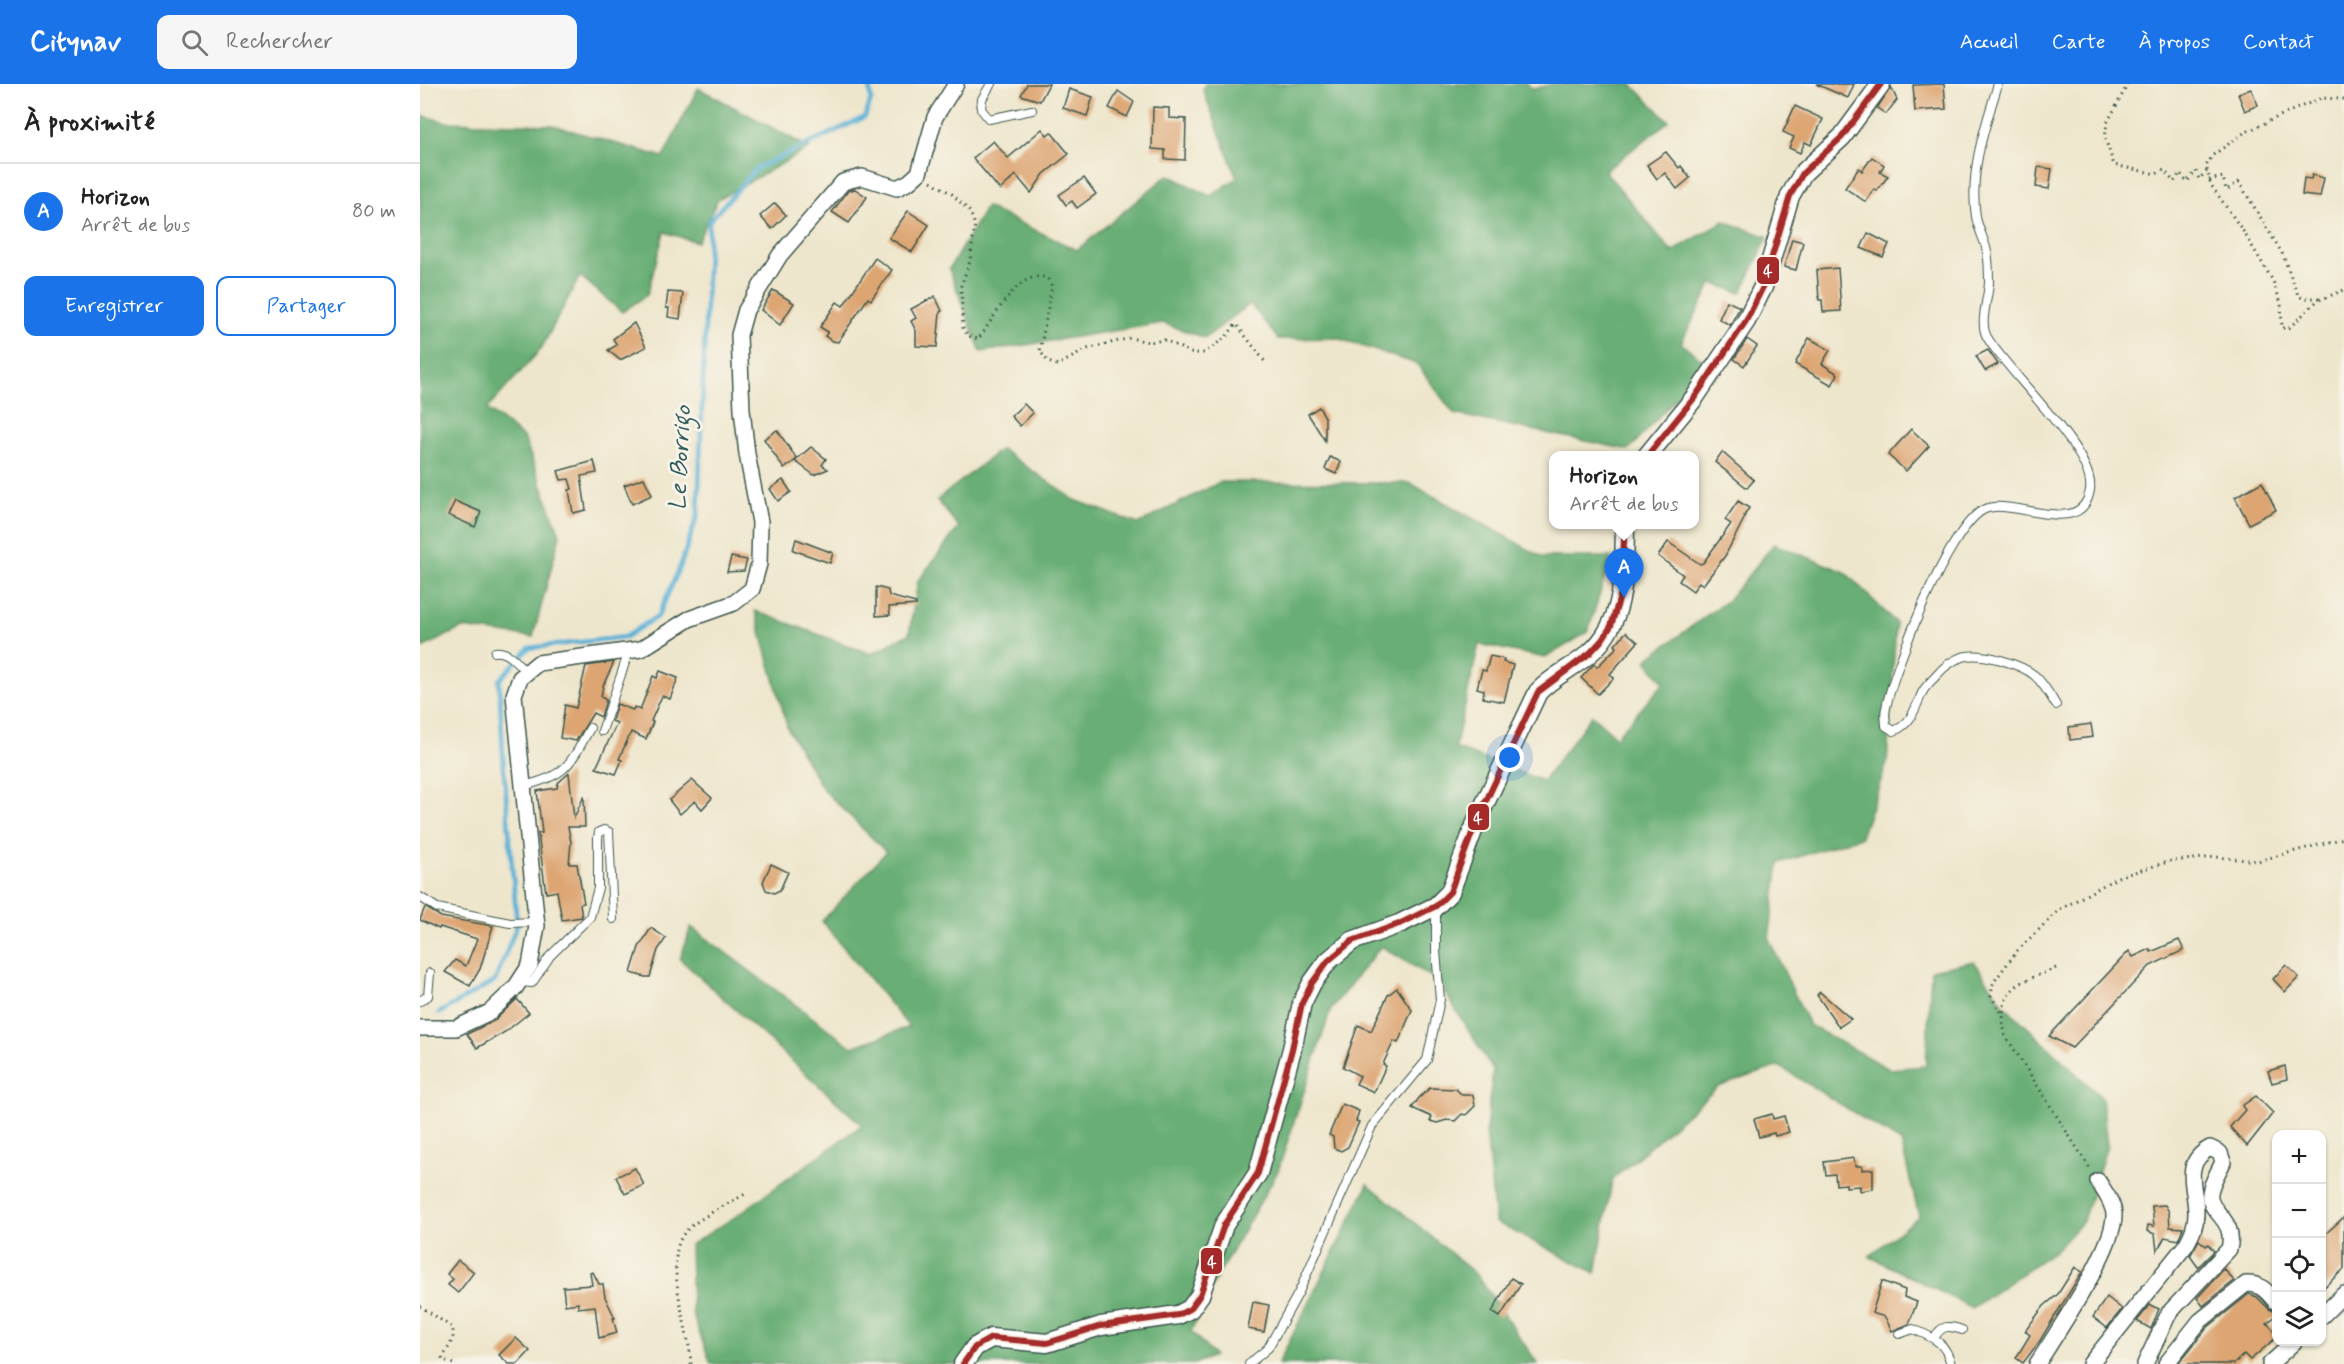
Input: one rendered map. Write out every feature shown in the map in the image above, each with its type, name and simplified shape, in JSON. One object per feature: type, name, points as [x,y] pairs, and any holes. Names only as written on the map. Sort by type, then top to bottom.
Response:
[{"type":"street","points":[[420,1028],[456,1028],[490,1012],[519,982],[530,965],[534,923],[514,695],[523,670],[538,663],[641,649],[689,619],[734,603],[752,589],[759,564],[760,522],[747,454],[742,410],[739,334],[746,310],[780,255],[843,182],[862,177],[897,188],[909,182],[919,173],[935,117],[956,84]]},
{"type":"street","points":[[1651,451],[1695,398],[1746,321],[1763,287],[1790,196],[1803,173],[1842,137],[1881,84]]},
{"type":"street","points":[[963,1364],[975,1347],[991,1338],[1047,1343],[1101,1326],[1178,1315],[1190,1309],[1200,1295],[1224,1225],[1258,1173],[1292,1050],[1302,1003],[1312,983],[1328,961],[1352,941],[1399,924],[1436,906],[1450,892],[1477,820],[1538,692],[1551,679],[1590,654],[1612,625],[1621,599],[1625,529]]},
{"type":"street","points":[[2090,1364],[2186,1245],[2194,1230],[2196,1212],[2192,1185],[2193,1166],[2200,1154],[2210,1148],[2220,1153],[2223,1162],[2210,1191],[2210,1201],[2228,1224],[2232,1237],[2229,1249],[2169,1313],[2145,1364]]},
{"type":"street","points":[[2037,1364],[2102,1257],[2113,1231],[2114,1213],[2111,1202],[2098,1181]]},
{"type":"street","points":[[2166,1364],[2200,1321],[2246,1284],[2256,1283],[2272,1297]]},
{"type":"street","points":[[2326,1312],[2344,1294]]},
{"type":"street","points":[[2270,1364],[2289,1346]]},
{"type":"lane","points":[[991,84],[982,99],[981,109],[989,118],[1032,110]]},
{"type":"lane","points":[[1998,84],[1977,154],[1974,182],[1976,218],[1988,252],[1989,284],[1984,318],[1986,335],[2002,358],[2060,428],[2087,469],[2090,489],[2084,504],[2072,513],[2053,516],[2004,506],[1991,506],[1979,512],[1961,534],[1933,583],[1905,647],[1885,710],[1886,726],[1894,731],[1903,727],[1913,715],[1924,689],[1944,666],[1961,656],[1980,655],[2024,667],[2035,675],[2046,688],[2056,705]]},
{"type":"lane","points":[[495,652],[502,651],[507,654],[523,670]]},
{"type":"lane","points":[[602,731],[629,651]]},
{"type":"lane","points":[[522,786],[547,780],[564,769],[572,761],[591,728]]},
{"type":"lane","points":[[519,982],[532,983],[550,956],[590,917],[598,888],[598,838],[599,832],[604,830],[609,832],[613,919]]},
{"type":"lane","points":[[420,897],[437,908],[510,922],[534,923]]},
{"type":"lane","points":[[1249,1364],[1268,1348],[1299,1292],[1372,1126],[1427,1060],[1440,1000],[1436,951],[1436,906]]},
{"type":"lane","points":[[420,1001],[428,996],[430,973]]},
{"type":"lane","points":[[1934,1338],[1940,1329],[1948,1325],[1962,1330]]},
{"type":"lane","points":[[1899,1334],[1913,1329],[1934,1338],[1947,1352],[1951,1364]]},
{"type":"path","points":[[2128,84],[2106,123],[2105,138],[2114,165],[2156,174],[2164,170],[2174,182],[2180,173],[2187,182],[2196,171],[2199,179],[2207,171]]},
{"type":"path","points":[[2344,99],[2321,98],[2244,133],[2213,155],[2206,166],[2211,186],[2248,239],[2273,281],[2281,303],[2282,328],[2289,328],[2300,315],[2324,298],[2344,290]]},
{"type":"path","points":[[919,173],[952,194],[970,212],[975,225],[970,261],[961,286],[963,328],[968,336],[978,339],[988,327],[995,312],[1016,288],[1039,275],[1047,278],[1052,286],[1040,351],[1048,362],[1058,365],[1087,349],[1130,338],[1149,342],[1165,339],[1191,353],[1204,353],[1226,337],[1236,324],[1266,363]]},
{"type":"path","points":[[2210,180],[2223,177],[2226,190],[2239,182],[2282,253],[2298,295],[2302,298],[2324,298]]},
{"type":"path","points":[[2098,1181],[2005,1035],[2001,1012],[1991,996],[1993,983],[2017,951],[2059,910],[2118,877],[2171,861],[2216,857],[2258,861],[2344,838]]},
{"type":"path","points":[[2001,1012],[2006,996],[2022,982],[2056,968]]},
{"type":"path","points":[[692,1364],[691,1344],[681,1313],[676,1264],[677,1242],[688,1229],[747,1193]]},
{"type":"path","points":[[420,1306],[453,1328],[453,1339],[442,1359],[453,1364]]},
{"type":"green space","points":[[1205,84],[1527,84],[1533,89],[1553,84],[1631,84],[1669,121],[1605,171],[1672,252],[1724,221],[1768,237],[1741,293],[1712,283],[1681,343],[1707,363],[1629,450],[1454,414],[1417,364],[1337,338],[1278,339],[1250,304],[1205,338],[1163,323],[981,352],[949,269],[986,207],[1077,250],[1168,175],[1210,196],[1237,178],[1203,90]]},
{"type":"green space","points":[[698,88],[810,148],[718,199],[697,242],[664,232],[647,295],[622,312],[580,276],[541,349],[487,409],[524,438],[560,535],[533,637],[462,628],[420,649],[420,515],[423,512],[420,508],[420,115],[446,122],[552,125],[663,157]]},
{"type":"green space","points":[[1001,449],[1075,500],[1138,524],[1220,482],[1410,483],[1542,557],[1611,557],[1588,632],[1545,658],[1479,644],[1455,748],[1543,781],[1592,715],[1616,737],[1664,683],[1646,660],[1729,599],[1774,544],[1845,572],[1896,623],[1887,763],[1861,837],[1779,863],[1769,939],[1809,1025],[1889,1069],[1926,1066],[1931,970],[1974,961],[2004,1005],[2102,1098],[2107,1146],[2083,1220],[2057,1249],[1972,1308],[1869,1256],[1919,1216],[1901,1142],[1779,1066],[1718,1087],[1612,1180],[1596,1273],[1495,1222],[1486,1130],[1493,1070],[1438,981],[1381,946],[1331,1009],[1278,1171],[1217,1277],[1191,1331],[1214,1356],[1194,1364],[711,1364],[692,1313],[690,1245],[732,1219],[862,1125],[680,959],[691,927],[852,1047],[909,1027],[822,921],[886,852],[823,789],[788,729],[755,611],[871,654],[909,634],[918,581],[959,527],[937,500]]},
{"type":"green space","points":[[1368,1184],[1477,1275],[1538,1364],[1278,1364]]},
{"type":"building","points":[[1027,84],[1049,84],[1040,101],[1021,95]]},
{"type":"building","points":[[1816,84],[1854,84],[1848,98]]},
{"type":"building","points":[[1944,84],[1946,109],[1915,111],[1913,85]]},
{"type":"building","points":[[1891,87],[1897,100],[1886,114],[1877,108]]},
{"type":"building","points":[[1069,89],[1093,97],[1087,116],[1063,108]]},
{"type":"building","points":[[2251,89],[2258,105],[2245,111],[2238,94]]},
{"type":"building","points":[[1118,91],[1134,102],[1127,117],[1109,108]]},
{"type":"building","points":[[1795,106],[1823,119],[1811,145],[1805,142],[1800,153],[1789,148],[1794,137],[1783,132]]},
{"type":"building","points":[[1153,107],[1169,108],[1169,118],[1186,119],[1185,160],[1165,159],[1165,150],[1152,149]]},
{"type":"building","points":[[1042,129],[1047,135],[1051,132],[1069,154],[1044,174],[1031,193],[1016,175],[1000,190],[973,158],[993,141],[1008,158]]},
{"type":"building","points":[[1666,152],[1690,178],[1677,189],[1665,173],[1657,179],[1647,165]]},
{"type":"building","points":[[1872,157],[1884,165],[1880,172],[1888,176],[1877,191],[1874,189],[1866,202],[1845,188],[1859,168],[1862,171]]},
{"type":"building","points":[[2038,167],[2052,169],[2049,189],[2036,187]]},
{"type":"building","points":[[2312,175],[2324,178],[2320,197],[2302,195],[2304,178],[2311,179]]},
{"type":"building","points":[[1084,178],[1096,194],[1077,208],[1072,201],[1066,205],[1059,195]]},
{"type":"building","points":[[855,189],[867,197],[849,223],[832,212],[848,191]]},
{"type":"building","points":[[775,203],[786,215],[772,229],[760,216]]},
{"type":"building","points":[[908,211],[929,225],[912,252],[889,238]]},
{"type":"building","points":[[1868,233],[1889,244],[1883,257],[1861,248]]},
{"type":"building","points":[[1792,239],[1803,242],[1796,270],[1784,267]]},
{"type":"building","points":[[875,258],[892,270],[871,300],[868,298],[838,342],[832,341],[825,336],[828,332],[820,327],[837,302],[843,306]]},
{"type":"building","points":[[1838,268],[1841,311],[1823,312],[1822,300],[1819,300],[1817,270]]},
{"type":"building","points":[[773,290],[794,303],[780,325],[761,310]]},
{"type":"building","points":[[668,292],[683,293],[680,319],[668,317],[669,308],[666,308]]},
{"type":"building","points":[[935,296],[942,311],[940,312],[937,347],[916,346],[916,331],[911,321],[916,318],[911,309]]},
{"type":"building","points":[[1727,301],[1740,307],[1730,325],[1719,319]]},
{"type":"building","points":[[634,323],[646,347],[620,360],[608,350],[617,345],[613,339]]},
{"type":"building","points":[[1809,338],[1830,350],[1822,364],[1838,374],[1832,385],[1795,364]]},
{"type":"building","points":[[1747,339],[1757,346],[1744,366],[1734,359]]},
{"type":"building","points":[[1988,350],[1998,364],[1985,371],[1976,356]]},
{"type":"building","points":[[1024,404],[1033,413],[1020,426],[1011,416]]},
{"type":"building","points":[[1319,407],[1325,417],[1325,441],[1308,414]]},
{"type":"building","points":[[1911,429],[1929,446],[1906,471],[1888,455]]},
{"type":"building","points":[[777,430],[797,459],[784,469],[764,439]]},
{"type":"building","points":[[811,447],[826,459],[822,465],[828,469],[814,475],[795,461]]},
{"type":"building","points":[[1722,452],[1754,480],[1747,488],[1715,462]]},
{"type":"building","points":[[1330,457],[1341,462],[1336,474],[1325,469]]},
{"type":"building","points":[[594,461],[597,473],[581,476],[586,510],[573,513],[569,490],[572,489],[569,479],[561,480],[558,471]]},
{"type":"building","points":[[644,478],[652,495],[632,504],[624,485]]},
{"type":"building","points":[[783,480],[791,492],[778,501],[770,489]]},
{"type":"building","points":[[2262,482],[2276,510],[2249,524],[2235,497]]},
{"type":"building","points":[[455,501],[481,512],[475,527],[448,515]]},
{"type":"building","points":[[1738,501],[1749,508],[1745,517],[1725,556],[1703,585],[1699,582],[1693,591],[1679,581],[1683,575],[1658,556],[1668,542],[1700,564],[1703,563],[1731,524],[1725,520]]},
{"type":"building","points":[[796,539],[833,553],[830,563],[793,550]]},
{"type":"building","points":[[731,557],[747,560],[744,571],[727,572]]},
{"type":"building","points":[[876,587],[888,590],[889,596],[916,603],[916,605],[889,607],[890,615],[876,616]]},
{"type":"building","points":[[1626,632],[1638,642],[1610,674],[1614,678],[1598,694],[1581,678],[1594,664],[1597,667],[1617,647],[1615,645]]},
{"type":"building","points":[[1490,656],[1504,659],[1503,662],[1513,665],[1504,702],[1483,698],[1484,690],[1477,688],[1482,670],[1486,671]]},
{"type":"building","points":[[614,662],[603,686],[601,697],[606,700],[601,717],[593,713],[576,741],[560,738],[565,705],[576,708],[586,666]]},
{"type":"building","points":[[660,671],[678,678],[670,699],[662,696],[646,739],[631,732],[619,759],[622,760],[616,774],[596,768],[617,723],[612,721],[617,704],[640,710],[653,676],[657,678]]},
{"type":"building","points":[[2091,724],[2093,737],[2070,740],[2069,727]]},
{"type":"building","points":[[569,773],[574,818],[584,796],[585,827],[568,827],[571,842],[569,864],[577,864],[584,903],[580,904],[582,917],[562,920],[557,891],[546,893],[538,833],[542,833],[537,791],[557,788],[558,783]]},
{"type":"building","points":[[692,780],[712,798],[702,809],[695,801],[680,814],[669,800]]},
{"type":"building","points":[[771,864],[788,872],[780,890],[774,893],[766,890],[763,882]]},
{"type":"building","points":[[425,907],[441,917],[493,926],[480,969],[470,986],[445,972],[455,960],[466,966],[477,939],[440,927],[439,929],[420,920]]},
{"type":"building","points":[[651,928],[666,938],[658,950],[650,977],[645,977],[631,973],[639,947]]},
{"type":"building","points":[[2179,940],[2184,950],[2150,966],[2072,1048],[2049,1036],[2129,951],[2133,957]]},
{"type":"building","points":[[2286,965],[2299,977],[2285,992],[2273,979]]},
{"type":"building","points":[[1397,988],[1412,1010],[1398,1043],[1394,1041],[1383,1064],[1386,1066],[1374,1092],[1356,1084],[1360,1076],[1343,1067],[1358,1025],[1371,1031],[1388,995]]},
{"type":"building","points":[[1820,992],[1851,1019],[1839,1027],[1817,995]]},
{"type":"building","points":[[517,999],[529,1013],[505,1032],[477,1048],[467,1034],[494,1021]]},
{"type":"building","points":[[2285,1066],[2287,1079],[2272,1083],[2268,1071]]},
{"type":"building","points":[[1430,1088],[1456,1089],[1462,1095],[1473,1095],[1475,1106],[1455,1121],[1447,1120],[1437,1123],[1430,1121],[1432,1117],[1412,1108]]},
{"type":"building","points":[[2256,1096],[2273,1113],[2247,1146],[2230,1127],[2245,1110],[2242,1106]]},
{"type":"building","points":[[1342,1104],[1359,1111],[1356,1121],[1359,1122],[1348,1147],[1341,1151],[1334,1148],[1333,1137],[1329,1135]]},
{"type":"building","points":[[1772,1114],[1773,1119],[1784,1116],[1789,1132],[1759,1137],[1754,1119]]},
{"type":"building","points":[[1854,1158],[1855,1166],[1862,1166],[1862,1170],[1873,1169],[1873,1189],[1860,1191],[1860,1186],[1836,1185],[1835,1174],[1826,1175],[1824,1162]]},
{"type":"building","points":[[635,1168],[644,1185],[625,1194],[616,1177]]},
{"type":"building","points":[[2165,1205],[2169,1212],[2170,1227],[2183,1228],[2178,1240],[2165,1237],[2157,1251],[2155,1234],[2147,1231],[2148,1225],[2154,1226],[2152,1206]]},
{"type":"building","points":[[2344,1217],[2344,1269],[2326,1285],[2326,1238],[2326,1233]]},
{"type":"building","points":[[2199,1240],[2206,1246],[2208,1244],[2214,1251],[2198,1267],[2190,1256]]},
{"type":"building","points":[[458,1260],[474,1272],[458,1293],[448,1285],[453,1279],[447,1274]]},
{"type":"building","points":[[2075,1267],[2082,1272],[2039,1342],[2023,1363],[2016,1358],[2030,1335],[2025,1331],[2044,1306],[2058,1294]]},
{"type":"building","points":[[2224,1269],[2234,1281],[2203,1306],[2197,1298]]},
{"type":"building","points":[[593,1272],[599,1284],[603,1284],[605,1297],[615,1318],[613,1318],[617,1333],[599,1338],[595,1306],[578,1308],[578,1303],[565,1305],[563,1287],[592,1285],[590,1273]]},
{"type":"building","points":[[1511,1278],[1521,1284],[1500,1317],[1492,1312]]},
{"type":"building","points":[[1882,1281],[1905,1290],[1904,1297],[1917,1302],[1909,1324],[1892,1331],[1885,1317],[1872,1313]]},
{"type":"building","points":[[2249,1294],[2257,1297],[2272,1310],[2272,1319],[2267,1323],[2272,1328],[2272,1341],[2250,1360],[2244,1354],[2234,1364],[2178,1364],[2207,1328]]},
{"type":"building","points":[[2107,1297],[2122,1309],[2107,1328],[2093,1317]]},
{"type":"building","points":[[1253,1302],[1269,1305],[1264,1332],[1248,1329]]},
{"type":"building","points":[[2150,1305],[2159,1309],[2151,1329],[2137,1321]]},
{"type":"building","points":[[516,1338],[530,1351],[518,1364],[509,1364],[499,1355]]},
{"type":"waterway","name":"Le Borrigo","points":[[439,1013],[495,981],[517,925],[499,680],[529,648],[625,637],[658,616],[680,567],[698,514],[709,221],[757,168],[865,117],[871,100],[869,84]]},
{"type":"transit line","name":"4","points":[[1651,451],[1695,397],[1746,321],[1763,287],[1790,196],[1803,173],[1842,137],[1881,84]]},
{"type":"transit line","name":"4","points":[[963,1364],[975,1347],[991,1338],[1047,1343],[1101,1326],[1178,1315],[1190,1309],[1200,1295],[1224,1225],[1258,1173],[1292,1049],[1302,1003],[1312,983],[1328,961],[1352,941],[1399,924],[1436,906],[1450,892],[1477,820],[1538,692],[1590,653],[1611,626],[1621,593],[1625,529]]},
{"type":"place","name":"Horizon","points":[[1624,598]]}]
